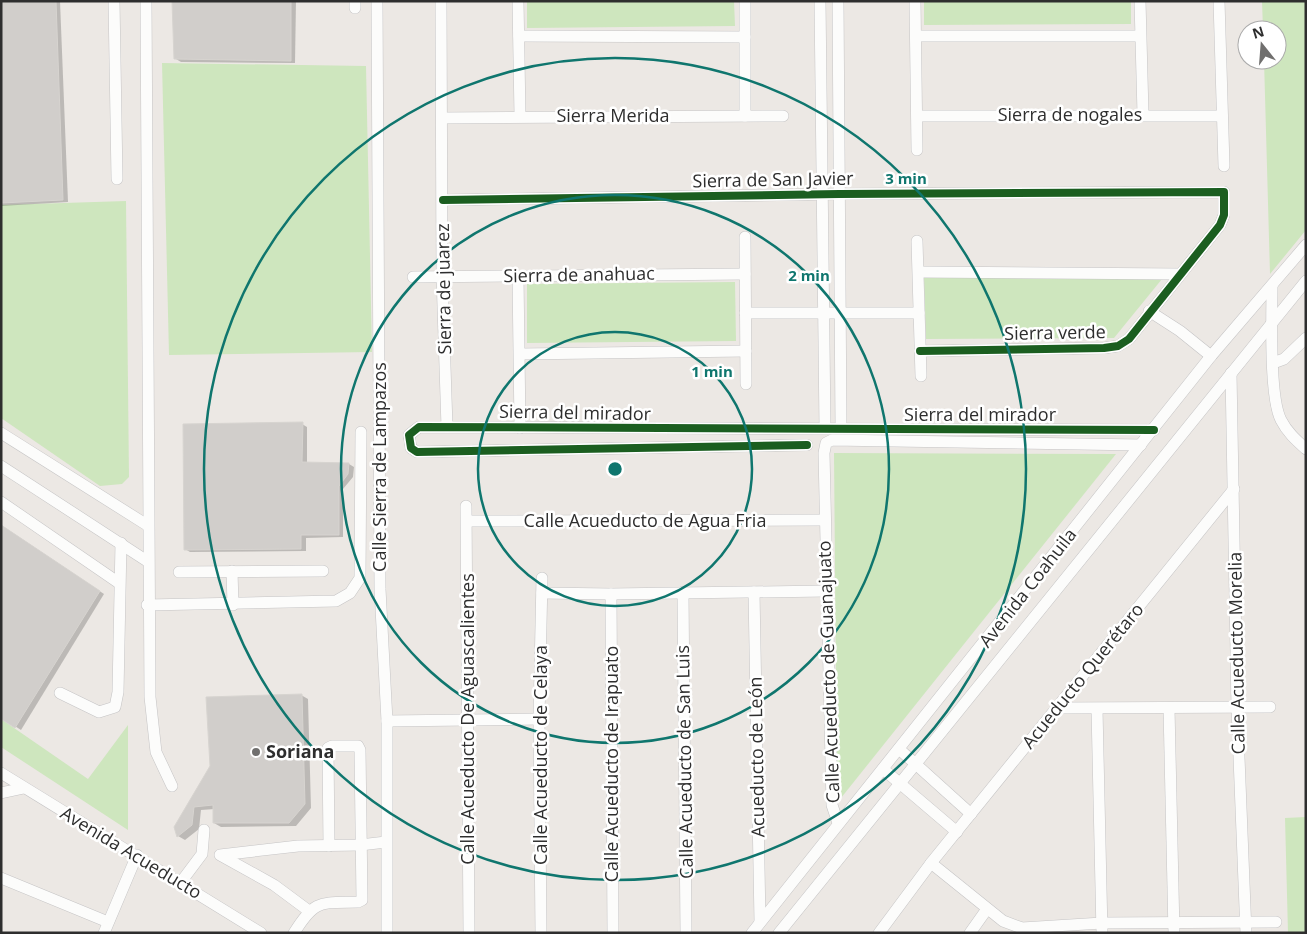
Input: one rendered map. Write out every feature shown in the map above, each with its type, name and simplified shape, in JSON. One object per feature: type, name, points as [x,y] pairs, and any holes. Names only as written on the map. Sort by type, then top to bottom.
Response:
[{"type":"street","points":[[114,1],[117,179]]},
{"type":"street","points":[[146,1],[147,605],[152,729],[156,752],[172,786]]},
{"type":"street","name":"Calle Sierra de Lampazos","points":[[377,1],[380,589],[386,721],[387,933]]},
{"type":"street","name":"Sierra de juarez","points":[[441,1],[442,276],[447,427]]},
{"type":"street","points":[[518,1],[520,116]]},
{"type":"street","points":[[744,1],[745,116]]},
{"type":"street","points":[[820,1],[824,194],[823,313],[825,428]]},
{"type":"street","points":[[838,1],[841,428]]},
{"type":"street","points":[[915,1],[917,150]]},
{"type":"street","points":[[1140,1],[1143,114]]},
{"type":"street","points":[[1219,1],[1224,166]]},
{"type":"street","points":[[519,36],[745,37]]},
{"type":"street","points":[[916,36],[1140,36]]},
{"type":"street","name":"Sierra de nogales","points":[[918,116],[1143,114],[1222,116]]},
{"type":"street","name":"Sierra Merida","points":[[442,118],[520,116],[783,116]]},
{"type":"street","name":"Sierra de San Javier","points":[[443,200],[824,194],[1224,192]]},
{"type":"street","name":"Sierra verde","points":[[920,351],[1112,348],[1129,339],[1220,225],[1224,215],[1224,192]]},
{"type":"street","points":[[745,237],[746,384]]},
{"type":"street","points":[[917,241],[921,376]]},
{"type":"street","name":"Avenida Coahuila","points":[[752,933],[1211,356],[1306,244]]},
{"type":"street","points":[[919,272],[1180,274]]},
{"type":"street","name":"Sierra de anahuac","points":[[413,277],[745,274]]},
{"type":"street","points":[[518,276],[520,428]]},
{"type":"street","name":"Avenida Coahuila","points":[[780,933],[914,763],[1306,281]]},
{"type":"street","points":[[1272,286],[1271,322],[1276,409],[1280,420],[1290,434],[1306,449]]},
{"type":"street","points":[[1149,312],[1180,331],[1211,356]]},
{"type":"street","points":[[745,313],[919,313]]},
{"type":"street","points":[[1273,363],[1284,359],[1306,338]]},
{"type":"street","points":[[520,354],[746,351]]},
{"type":"street","name":"Calle Acueducto Morelia","points":[[1230,373],[1234,489],[1237,707],[1246,933]]},
{"type":"street","name":"Sierra del mirador","points":[[807,445],[416,452],[411,448],[409,435],[419,427],[1154,430]]},
{"type":"street","points":[[673,447],[674,429]]},
{"type":"street","points":[[147,605],[233,605],[336,601],[350,593],[360,578],[360,432]]},
{"type":"street","points":[[1,433],[147,525]]},
{"type":"street","name":"Sierra del mirador","points":[[826,443],[832,440],[1140,445]]},
{"type":"street","name":"Calle Acueducto de Guanajuato","points":[[826,443],[824,452],[824,520],[832,805],[838,823]]},
{"type":"street","points":[[1,466],[147,560]]},
{"type":"street","name":"Acueducto Querétaro","points":[[879,933],[931,863],[1059,708],[1234,489]]},
{"type":"street","points":[[1,502],[119,583]]},
{"type":"street","name":"Calle Acueducto De Aguascalientes","points":[[466,506],[469,933]]},
{"type":"street","name":"Calle Acueducto de Agua Fria","points":[[467,521],[824,520]]},
{"type":"street","points":[[60,693],[99,712],[115,707],[118,692],[119,583],[122,543]]},
{"type":"street","points":[[232,571],[233,605]]},
{"type":"street","points":[[180,572],[322,571]]},
{"type":"street","name":"Calle Acueducto de Celaya","points":[[541,933],[540,719],[542,578]]},
{"type":"street","points":[[542,593],[826,591]]},
{"type":"street","name":"Calle Acueducto de San Luis","points":[[683,592],[686,933]]},
{"type":"street","name":"Acueducto de León","points":[[754,592],[760,922]]},
{"type":"street","name":"Calle Acueducto de Irapuato","points":[[611,594],[613,933]]},
{"type":"street","points":[[1059,708],[1270,707]]},
{"type":"street","points":[[1169,708],[1174,928]]},
{"type":"street","points":[[1097,709],[1102,928]]},
{"type":"street","points":[[386,721],[540,719]]},
{"type":"street","points":[[294,933],[309,911],[322,904],[358,902],[362,900],[360,749],[358,746],[332,746],[328,748],[329,846]]},
{"type":"street","points":[[899,749],[971,814]]},
{"type":"street","points":[[883,769],[956,832]]},
{"type":"street","name":"Avenida Acueducto","points":[[1,773],[181,882],[261,933]]},
{"type":"street","points":[[1,793],[24,788]]},
{"type":"street","points":[[181,882],[198,860],[203,848],[204,830]]},
{"type":"street","points":[[220,855],[298,846],[360,845],[386,842]]},
{"type":"street","points":[[203,848],[220,855],[274,885],[309,911]]},
{"type":"street","points":[[1,878],[106,927],[137,855]]},
{"type":"street","points":[[931,863],[987,909],[1012,926],[1022,928],[1174,928],[1245,920],[1276,922]]},
{"type":"street","points":[[970,933],[987,909]]},
{"type":"green space","points":[[527,1],[734,1],[735,26],[527,28]]},
{"type":"green space","points":[[924,1],[1131,1],[1131,24],[924,25]]},
{"type":"green space","points":[[1262,1],[1306,1],[1306,230],[1270,274],[1264,70],[1287,70],[1287,20],[1263,20]]},
{"type":"green space","points":[[162,63],[366,66],[372,352],[169,355]]},
{"type":"green space","points":[[126,201],[129,477],[122,484],[100,486],[1,418],[1,205]]},
{"type":"green space","points":[[924,277],[1162,279],[1114,338],[926,339]]},
{"type":"green space","points":[[735,282],[736,341],[527,343],[527,284]]},
{"type":"green space","points":[[834,453],[1116,454],[837,803]]},
{"type":"green space","points":[[1,719],[88,779],[128,725],[128,830],[1,747]]},
{"type":"green space","points":[[1306,817],[1306,933],[1288,933],[1285,818]]},
{"type":"building","points":[[1,1],[56,1],[63,200],[1,203]]},
{"type":"building","points":[[172,1],[291,1],[291,61],[174,59]]},
{"type":"building","points":[[303,422],[302,462],[349,463],[348,474],[339,486],[339,535],[301,535],[301,549],[184,550],[183,424]]},
{"type":"building","points":[[1,525],[100,591],[15,728],[1,719]]},
{"type":"building","name":"Soriana","points":[[302,694],[305,804],[289,823],[213,823],[213,805],[194,807],[192,825],[177,837],[174,827],[210,766],[206,697]]},
{"type":"cycle path","points":[[443,200],[839,194],[1224,192],[1224,215],[1220,225],[1129,339],[1118,346],[1104,348],[920,351]]},
{"type":"cycle path","points":[[807,445],[417,452],[411,448],[409,435],[419,427],[1154,430]]},
{"type":"place","name":"Soriana","points":[[256,752]]}]
